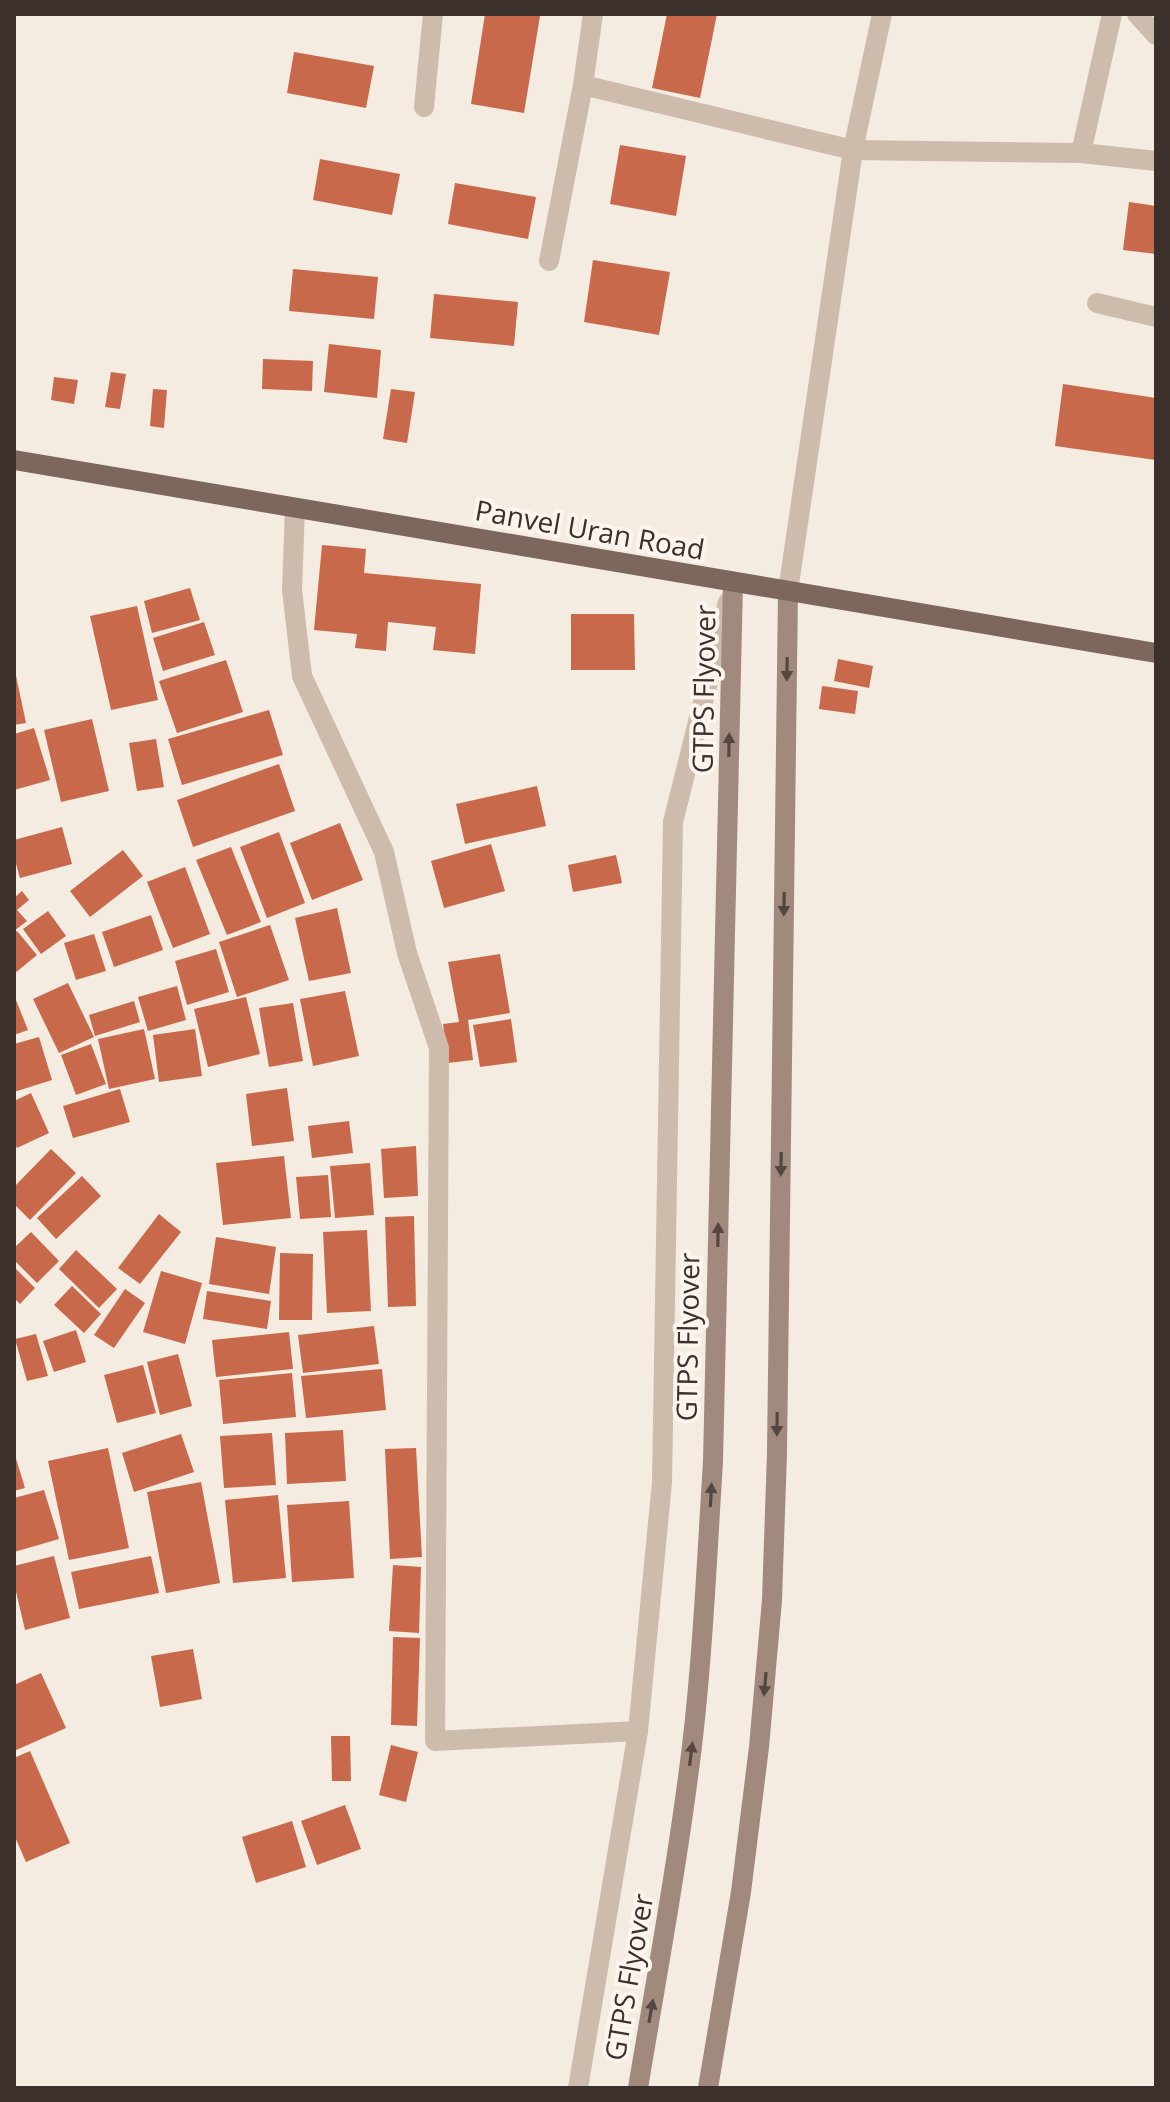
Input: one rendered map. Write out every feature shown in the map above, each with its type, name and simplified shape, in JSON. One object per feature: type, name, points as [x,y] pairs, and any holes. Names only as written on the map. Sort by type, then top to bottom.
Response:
[{"type":"main road","name":"Panvel Uran Road","points":[[14,460],[1156,653]]},
{"type":"main road","name":"GTPS Flyover","points":[[638,2088],[675,1873],[692,1743],[704,1607],[713,1462],[733,582]]},
{"type":"main road","points":[[708,2088],[745,1863],[772,1600],[777,1453],[788,591]]},
{"type":"street","points":[[424,107],[433,14]]},
{"type":"street","points":[[549,261],[583,85],[593,14]]},
{"type":"street","points":[[788,591],[853,150],[882,14]]},
{"type":"street","points":[[1081,153],[1112,14]]},
{"type":"street","points":[[1137,14],[1156,35]]},
{"type":"street","points":[[583,85],[853,150],[1081,153],[1156,161]]},
{"type":"street","points":[[1097,303],[1156,317]]},
{"type":"street","points":[[295,508],[292,590],[302,676],[384,852],[407,953],[439,1048],[435,1741],[638,1731]]},
{"type":"street","points":[[578,2088],[638,1731],[662,1482],[673,822],[733,582]]},
{"type":"building","points":[[485,14],[540,16],[524,113],[471,104]]},
{"type":"building","points":[[667,14],[717,14],[700,98],[652,88]]},
{"type":"building","points":[[294,52],[374,66],[366,108],[287,93]]},
{"type":"building","points":[[620,145],[686,156],[676,216],[610,204]]},
{"type":"building","points":[[320,159],[400,174],[392,215],[313,200]]},
{"type":"building","points":[[455,183],[536,197],[528,239],[448,224]]},
{"type":"building","points":[[1129,202],[1156,206],[1156,254],[1123,250]]},
{"type":"building","points":[[593,260],[670,272],[659,335],[584,322]]},
{"type":"building","points":[[293,269],[378,277],[374,319],[289,311]]},
{"type":"building","points":[[434,294],[518,302],[514,346],[430,338]]},
{"type":"building","points":[[329,344],[381,350],[377,398],[324,392]]},
{"type":"building","points":[[263,359],[313,361],[312,391],[262,389]]},
{"type":"building","points":[[111,372],[126,374],[120,409],[105,407]]},
{"type":"building","points":[[54,377],[78,380],[74,404],[51,400]]},
{"type":"building","points":[[1063,384],[1156,398],[1156,460],[1055,446]]},
{"type":"building","points":[[153,389],[167,390],[164,428],[150,426]]},
{"type":"building","points":[[391,389],[415,392],[407,443],[383,439]]},
{"type":"building","points":[[322,545],[366,549],[364,573],[481,584],[475,654],[433,650],[436,627],[388,622],[386,651],[355,648],[357,634],[314,630]]},
{"type":"building","points":[[190,588],[200,620],[152,633],[144,601]]},
{"type":"building","points":[[137,606],[158,700],[111,710],[90,616]]},
{"type":"building","points":[[571,614],[634,614],[635,670],[571,670]]},
{"type":"building","points":[[204,622],[215,655],[163,671],[153,638]]},
{"type":"building","points":[[838,659],[873,666],[869,688],[834,681]]},
{"type":"building","points":[[226,660],[243,712],[177,733],[159,681]]},
{"type":"building","points":[[14,666],[26,723],[14,725]]},
{"type":"building","points":[[822,686],[858,691],[855,714],[819,709]]},
{"type":"building","points":[[269,710],[283,755],[182,785],[168,739]]},
{"type":"building","points":[[92,719],[109,791],[61,802],[44,730]]},
{"type":"building","points":[[34,728],[50,780],[14,790],[14,734]]},
{"type":"building","points":[[156,739],[164,787],[137,791],[129,743]]},
{"type":"building","points":[[279,764],[295,811],[193,847],[177,800]]},
{"type":"building","points":[[537,786],[546,826],[465,844],[456,804]]},
{"type":"building","points":[[340,823],[363,880],[312,900],[290,843]]},
{"type":"building","points":[[62,827],[72,864],[20,878],[14,857],[14,840]]},
{"type":"building","points":[[279,832],[305,903],[267,918],[240,847]]},
{"type":"building","points":[[491,844],[505,891],[444,908],[431,861]]},
{"type":"building","points":[[231,847],[261,922],[227,935],[196,860]]},
{"type":"building","points":[[123,850],[143,876],[90,917],[70,891]]},
{"type":"building","points":[[616,855],[622,883],[573,892],[568,865]]},
{"type":"building","points":[[185,867],[210,934],[173,948],[147,882]]},
{"type":"building","points":[[22,891],[29,900],[17,910],[27,921],[14,931],[14,898]]},
{"type":"building","points":[[337,908],[351,973],[309,981],[295,918]]},
{"type":"building","points":[[48,911],[66,936],[41,954],[23,929]]},
{"type":"building","points":[[151,915],[163,950],[114,967],[102,932]]},
{"type":"building","points":[[270,925],[289,980],[237,997],[219,942]]},
{"type":"building","points":[[17,931],[37,955],[14,974],[14,933]]},
{"type":"building","points":[[94,934],[106,971],[76,980],[64,943]]},
{"type":"building","points":[[216,949],[229,992],[187,1005],[175,961]]},
{"type":"building","points":[[500,954],[510,1013],[468,1020],[473,1060],[448,1063],[443,1024],[459,1022],[448,962]]},
{"type":"building","points":[[68,983],[94,1037],[59,1053],[33,999]]},
{"type":"building","points":[[177,986],[186,1020],[148,1031],[138,997]]},
{"type":"building","points":[[345,991],[359,1056],[313,1066],[300,999]]},
{"type":"building","points":[[14,995],[28,1030],[14,1035]]},
{"type":"building","points":[[246,997],[260,1054],[208,1067],[194,1009]]},
{"type":"building","points":[[134,1001],[140,1022],[95,1036],[89,1015]]},
{"type":"building","points":[[293,1003],[303,1061],[269,1067],[259,1008]]},
{"type":"building","points":[[511,1019],[517,1062],[480,1067],[473,1025]]},
{"type":"building","points":[[144,1029],[155,1079],[109,1089],[98,1039]]},
{"type":"building","points":[[195,1029],[202,1076],[159,1082],[153,1035]]},
{"type":"building","points":[[39,1037],[52,1080],[14,1092],[14,1044]]},
{"type":"building","points":[[91,1044],[106,1084],[76,1095],[61,1055]]},
{"type":"building","points":[[287,1088],[294,1141],[252,1146],[246,1094]]},
{"type":"building","points":[[120,1089],[130,1122],[73,1138],[63,1106]]},
{"type":"building","points":[[31,1093],[49,1133],[17,1148],[14,1142],[14,1101]]},
{"type":"building","points":[[349,1121],[353,1153],[312,1158],[308,1126]]},
{"type":"building","points":[[416,1146],[418,1196],[384,1198],[381,1149]]},
{"type":"building","points":[[51,1149],[76,1173],[30,1220],[14,1204],[14,1187]]},
{"type":"building","points":[[284,1156],[291,1218],[223,1225],[216,1163]]},
{"type":"building","points":[[370,1163],[374,1215],[335,1218],[330,1166]]},
{"type":"building","points":[[328,1175],[331,1217],[300,1219],[296,1177]]},
{"type":"building","points":[[82,1176],[101,1196],[56,1239],[37,1218]]},
{"type":"building","points":[[159,1214],[181,1232],[140,1284],[118,1268]]},
{"type":"building","points":[[414,1216],[416,1306],[388,1307],[385,1217]]},
{"type":"building","points":[[367,1230],[371,1311],[327,1313],[323,1232]]},
{"type":"building","points":[[31,1232],[59,1261],[37,1283],[14,1260],[14,1248]]},
{"type":"building","points":[[216,1237],[276,1247],[269,1294],[209,1284]]},
{"type":"building","points":[[76,1250],[117,1289],[99,1308],[59,1269]]},
{"type":"building","points":[[280,1253],[313,1254],[312,1320],[279,1320]]},
{"type":"building","points":[[14,1267],[35,1288],[20,1304],[14,1298]]},
{"type":"building","points":[[161,1271],[202,1283],[185,1344],[143,1332]]},
{"type":"building","points":[[72,1286],[101,1314],[84,1333],[54,1305]]},
{"type":"building","points":[[125,1289],[145,1303],[114,1348],[94,1335]]},
{"type":"building","points":[[207,1291],[271,1301],[267,1329],[203,1319]]},
{"type":"building","points":[[374,1326],[379,1364],[303,1373],[298,1335]]},
{"type":"building","points":[[76,1330],[86,1362],[54,1372],[43,1341]]},
{"type":"building","points":[[289,1332],[293,1369],[216,1377],[212,1340]]},
{"type":"building","points":[[36,1334],[48,1376],[27,1381],[15,1339]]},
{"type":"building","points":[[178,1354],[192,1406],[160,1415],[147,1362]]},
{"type":"building","points":[[143,1365],[156,1413],[117,1423],[104,1375]]},
{"type":"building","points":[[382,1369],[386,1410],[306,1418],[301,1376]]},
{"type":"building","points":[[292,1373],[296,1417],[223,1424],[219,1380]]},
{"type":"building","points":[[343,1430],[346,1481],[287,1484],[285,1433]]},
{"type":"building","points":[[272,1433],[276,1485],[224,1488],[220,1436]]},
{"type":"building","points":[[181,1434],[194,1472],[134,1492],[122,1453]]},
{"type":"building","points":[[108,1448],[129,1548],[69,1560],[48,1461]]},
{"type":"building","points":[[416,1448],[422,1557],[390,1559],[385,1449]]},
{"type":"building","points":[[14,1452],[25,1488],[14,1491]]},
{"type":"building","points":[[201,1482],[220,1583],[166,1593],[147,1492]]},
{"type":"building","points":[[44,1490],[59,1539],[14,1552],[14,1498]]},
{"type":"building","points":[[278,1495],[286,1578],[233,1583],[225,1500]]},
{"type":"building","points":[[349,1501],[354,1578],[292,1582],[287,1505]]},
{"type":"building","points":[[54,1556],[70,1618],[25,1630],[14,1583],[14,1566]]},
{"type":"building","points":[[151,1556],[159,1593],[79,1609],[71,1572]]},
{"type":"building","points":[[393,1565],[421,1567],[419,1633],[389,1631]]},
{"type":"building","points":[[393,1637],[420,1638],[417,1726],[391,1725]]},
{"type":"building","points":[[193,1649],[202,1699],[160,1707],[151,1656]]},
{"type":"building","points":[[41,1673],[66,1728],[14,1751],[14,1685]]},
{"type":"building","points":[[331,1736],[350,1736],[351,1781],[332,1781]]},
{"type":"building","points":[[391,1745],[418,1752],[406,1802],[379,1795]]},
{"type":"building","points":[[30,1751],[70,1843],[26,1862],[14,1835],[14,1758]]},
{"type":"building","points":[[345,1805],[361,1849],[317,1865],[301,1821]]},
{"type":"building","points":[[292,1821],[306,1867],[256,1883],[242,1837]]}]
